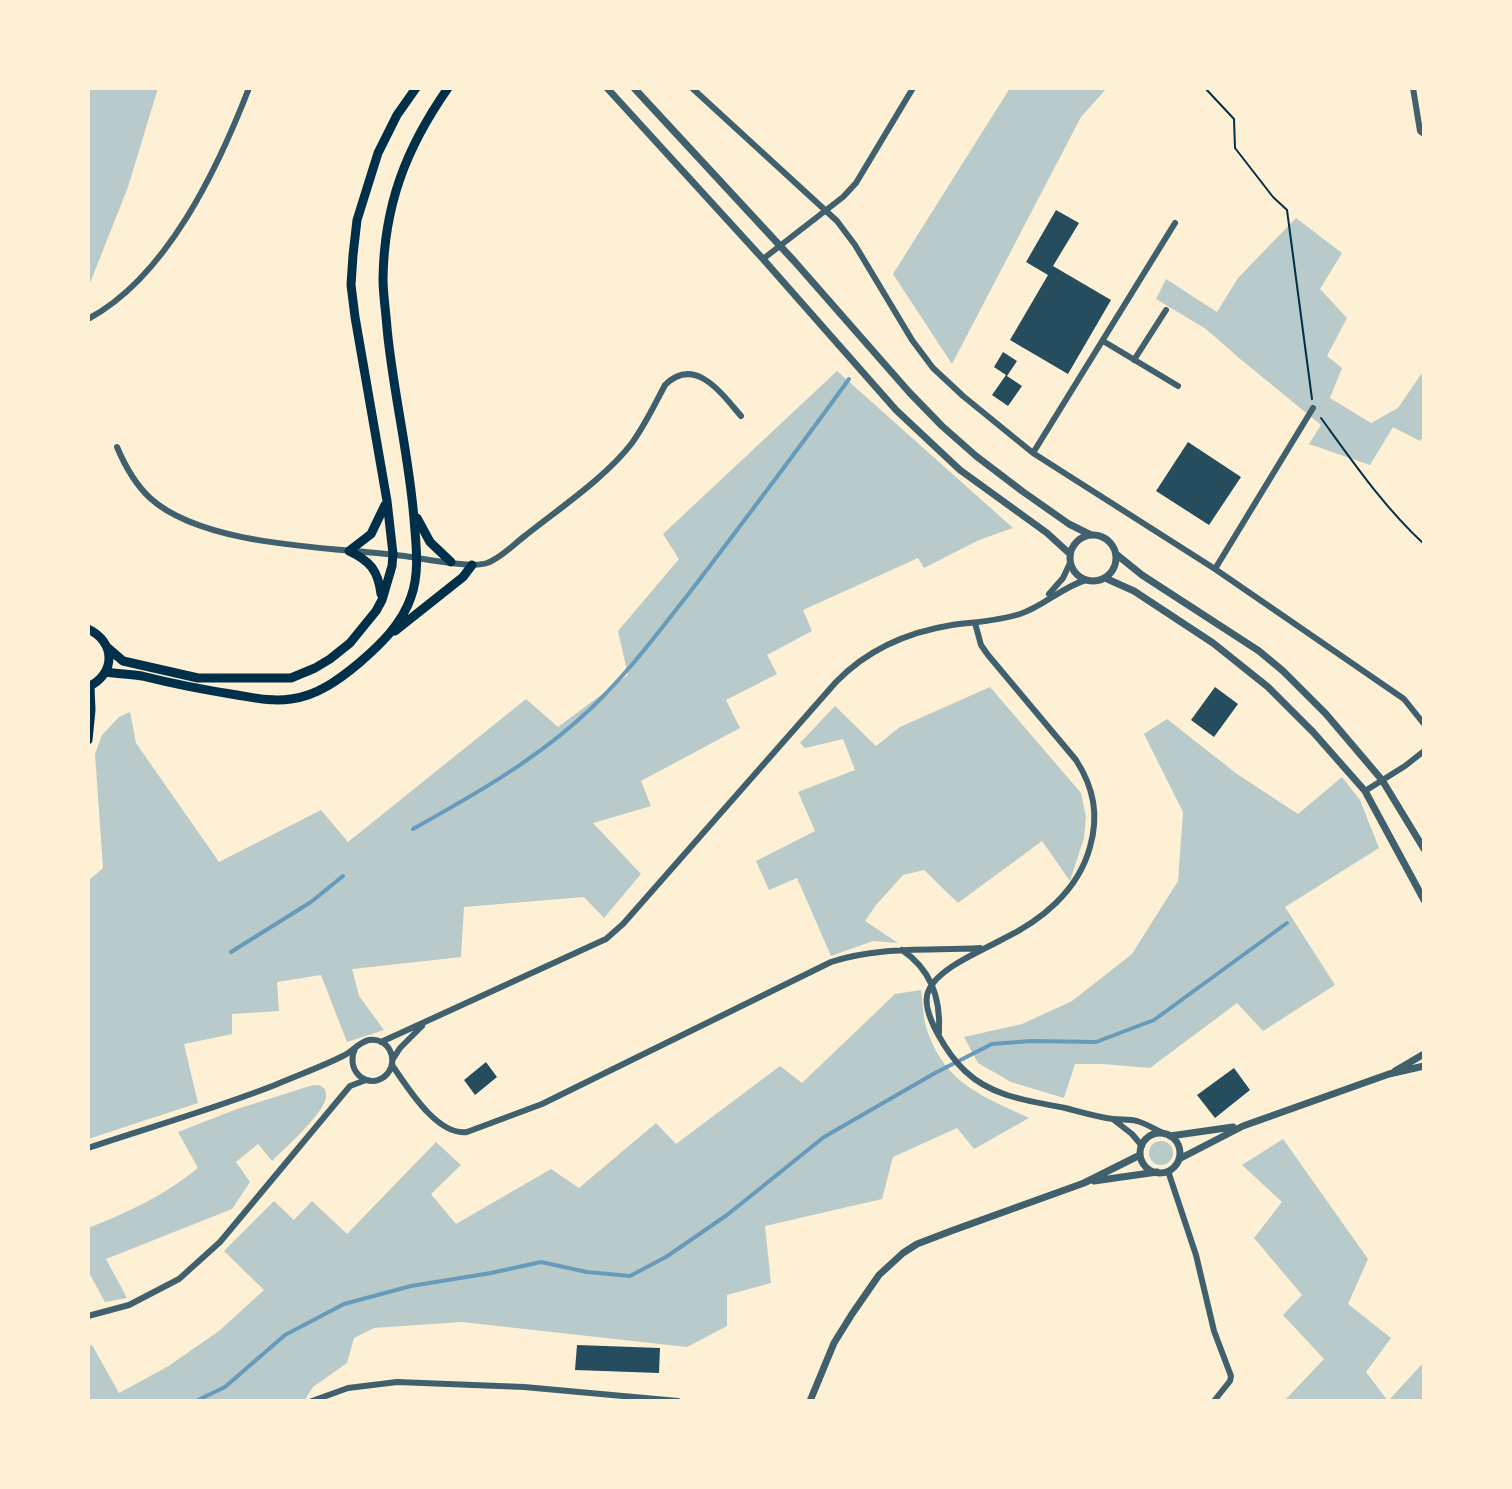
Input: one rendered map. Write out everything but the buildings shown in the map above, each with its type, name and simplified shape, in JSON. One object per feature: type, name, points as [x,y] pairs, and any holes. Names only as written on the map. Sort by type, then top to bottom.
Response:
[{"type":"main road","points":[[88,629],[99,635],[123,661],[198,678],[291,678],[330,659],[350,643],[376,611],[382,600],[393,554],[387,501],[355,317],[351,285],[353,255],[357,220],[378,153],[397,115],[416,88]]},
{"type":"main road","points":[[386,638],[411,598],[417,557],[383,282],[386,233],[392,201],[416,139],[448,88]]},
{"type":"main road","points":[[412,499],[423,532],[451,562]]},
{"type":"main road","points":[[382,600],[374,570],[362,557],[349,551],[371,534],[387,501]]},
{"type":"main road","points":[[106,672],[264,699],[307,696],[337,680],[463,577],[472,565]]},
{"type":"main road","points":[[88,740],[91,710],[89,687],[101,680],[106,672],[108,648]]},
{"type":"street","points":[[88,319],[102,312],[134,286],[174,238],[218,159],[249,88]]},
{"type":"street","points":[[607,88],[886,399],[960,470],[1047,533],[1070,558],[1074,572],[1086,580]]},
{"type":"street","points":[[634,88],[942,426],[1022,491],[1069,524],[1105,538],[1116,554],[1142,575],[1283,671],[1326,714],[1382,780],[1424,849]]},
{"type":"street","points":[[692,88],[827,211],[855,245],[912,340],[933,368],[963,396],[1033,453],[1215,569],[1404,699],[1424,724]]},
{"type":"street","points":[[763,259],[827,211],[856,183],[913,88]]},
{"type":"street","points":[[1413,88],[1420,131],[1424,134]]},
{"type":"street","points":[[1033,453],[1175,223]]},
{"type":"street","points":[[1134,360],[1166,310]]},
{"type":"street","points":[[1103,341],[1178,386]]},
{"type":"street","points":[[117,447],[137,484],[151,498],[171,513],[200,527],[246,537],[472,565],[485,564],[498,557],[621,456],[670,380],[688,373],[696,374],[719,391],[741,416]]},
{"type":"street","points":[[1215,569],[1313,408]]},
{"type":"street","points":[[1044,600],[1063,578],[1077,541],[1091,535]]},
{"type":"street","points":[[381,1042],[606,939],[623,924],[847,671],[877,650],[907,635],[1018,614],[1066,587],[1105,578],[1115,567],[1116,554]]},
{"type":"street","points":[[1105,578],[1134,591],[1213,643],[1249,670],[1313,732],[1365,791],[1424,900]]},
{"type":"street","points":[[975,623],[981,645],[988,655],[1076,760],[1090,785],[1095,809],[1092,839],[1088,854],[1064,895],[1026,927],[952,967],[932,984],[926,1002],[931,1023],[951,1055],[961,1068],[989,1088],[1013,1097],[1136,1121],[1167,1135],[1179,1148],[1179,1159],[1168,1171],[1084,1183]]},
{"type":"street","points":[[1365,791],[1424,751]]},
{"type":"street","points":[[88,1148],[253,1093],[338,1058],[370,1040],[381,1042],[389,1049],[393,1062],[436,1122],[450,1131],[467,1132],[542,1104],[831,962],[858,954],[901,949],[984,948]]},
{"type":"street","points":[[901,949],[917,962],[932,984],[939,1006],[939,1033]]},
{"type":"street","points":[[88,1316],[129,1305],[179,1279],[220,1242],[350,1086],[385,1076],[408,1039],[429,1019]]},
{"type":"street","points":[[355,1049],[353,1067],[366,1080]]},
{"type":"street","points":[[1389,1074],[1424,1054]]},
{"type":"street","points":[[1179,1159],[1243,1126],[1389,1074],[1424,1066]]},
{"type":"street","points":[[1111,1118],[1132,1134],[1146,1166],[1157,1172]]},
{"type":"street","points":[[810,1401],[834,1343],[852,1314],[879,1275],[896,1258],[917,1244],[1084,1183],[1141,1151],[1151,1136],[1243,1126]]},
{"type":"street","points":[[1168,1171],[1196,1255],[1214,1331],[1231,1376],[1214,1401]]},
{"type":"street","points":[[312,1401],[348,1388],[397,1382],[524,1387],[678,1401]]},
{"type":"path","points":[[1205,88],[1234,119],[1235,148],[1287,210],[1313,408],[1363,476],[1424,544]]},
{"type":"shaded area","points":[[88,88],[158,88],[128,187],[88,288]]},
{"type":"shaded area","points":[[1010,88],[1107,88],[1081,117],[952,364],[893,274]]},
{"type":"shaded area","points":[[1296,218],[1342,253],[1320,289],[1347,318],[1327,356],[1342,368],[1330,398],[1371,423],[1398,408],[1424,370],[1424,436],[1420,441],[1393,427],[1370,465],[1309,444],[1321,425],[1206,329],[1156,299],[1166,279],[1217,312],[1238,278]]},
{"type":"shaded area","points":[[837,371],[1013,528],[979,540],[924,568],[918,558],[803,610],[812,631],[767,655],[777,674],[726,700],[740,728],[641,781],[651,806],[593,823],[641,874],[604,918],[584,897],[464,907],[461,957],[352,969],[359,996],[384,1030],[347,1042],[321,975],[277,982],[279,1011],[232,1014],[232,1034],[184,1044],[198,1103],[88,1139],[88,881],[103,868],[95,754],[102,735],[119,717],[130,712],[136,743],[219,862],[321,810],[348,842],[526,699],[558,727],[628,675],[618,631],[679,559],[663,534]]},
{"type":"shaded area","points":[[990,687],[1081,793],[1086,817],[1084,838],[1070,881],[1042,841],[958,903],[924,870],[903,875],[865,921],[898,943],[873,941],[831,956],[797,878],[769,890],[756,861],[815,831],[798,792],[855,770],[843,739],[805,748],[800,743],[835,706],[876,746],[900,727]]},
{"type":"shaded area","points":[[1167,719],[1237,774],[1298,814],[1342,777],[1360,800],[1379,848],[1285,907],[1335,985],[1263,1031],[1237,1003],[1150,1068],[1075,1064],[1064,1098],[1011,1082],[978,1063],[964,1037],[1022,1024],[1072,1001],[1132,954],[1178,881],[1183,812],[1144,734]]},
{"type":"shaded area","points":[[921,990],[926,1028],[945,1065],[968,1087],[1029,1118],[974,1149],[957,1128],[893,1157],[882,1199],[765,1226],[771,1283],[727,1295],[727,1326],[687,1347],[462,1322],[374,1328],[354,1338],[347,1363],[313,1387],[304,1401],[88,1401],[88,1346],[92,1345],[119,1393],[167,1367],[219,1331],[264,1290],[224,1251],[274,1201],[294,1220],[312,1201],[347,1234],[436,1142],[461,1165],[431,1194],[456,1224],[551,1169],[579,1188],[656,1123],[676,1144],[780,1066],[802,1083],[895,994]]},
{"type":"shaded area","points":[[313,1085],[325,1089],[325,1101],[293,1141],[272,1161],[258,1144],[236,1162],[250,1182],[232,1209],[106,1259],[127,1298],[105,1302],[88,1271],[88,1228],[145,1202],[198,1168],[178,1132]]},
{"type":"shaded area","points":[[1283,1139],[1368,1259],[1348,1304],[1391,1338],[1366,1372],[1388,1401],[1286,1399],[1324,1359],[1283,1315],[1302,1295],[1254,1238],[1282,1202],[1242,1165]]},
{"type":"shaded area","points":[[1161,1141],[1172,1148],[1173,1153],[1166,1164],[1161,1165],[1150,1158],[1149,1153],[1156,1142]]},
{"type":"shaded area","points":[[1424,1362],[1424,1401],[1388,1401]]},
{"type":"waterway","points":[[413,829],[538,752],[576,722],[610,689],[700,579],[849,379]]},
{"type":"waterway","points":[[231,952],[311,902],[343,876]]},
{"type":"waterway","points":[[196,1401],[225,1387],[285,1335],[344,1304],[411,1286],[541,1262],[587,1272],[630,1276],[666,1257],[727,1215],[824,1137],[935,1073],[992,1044],[1096,1042],[1154,1020],[1287,923]]}]
